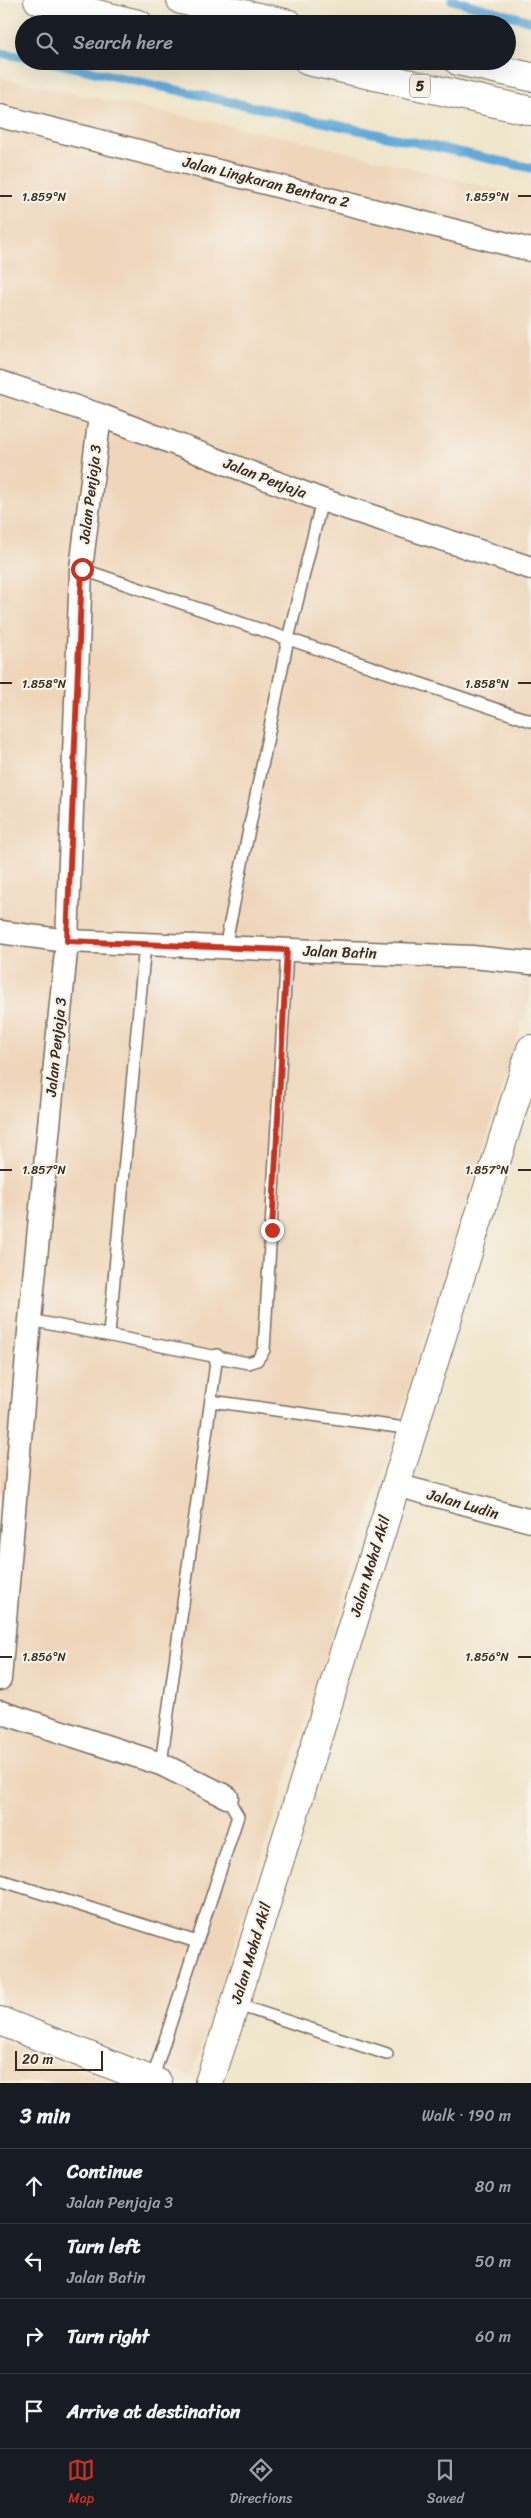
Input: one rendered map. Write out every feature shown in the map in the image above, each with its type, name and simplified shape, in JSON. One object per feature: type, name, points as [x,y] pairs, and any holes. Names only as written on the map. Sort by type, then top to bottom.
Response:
[{"type":"street","points":[[38,0],[101,15]]},
{"type":"street","points":[[181,0],[248,15]]},
{"type":"street","name":"5","points":[[348,70],[531,111]]},
{"type":"street","points":[[497,70],[531,78]]},
{"type":"street","name":"Jalan Lingkaran Bentara 2","points":[[0,116],[531,250]]},
{"type":"street","name":"Jalan Penjaja","points":[[0,382],[100,415],[322,500],[531,568]]},
{"type":"street","name":"Jalan Penjaja 3","points":[[0,1679],[4,1579],[67,941],[82,569],[100,415]]},
{"type":"street","name":"Jalan Batin","points":[[0,932],[67,941],[472,957],[531,962]]},
{"type":"street","name":"Jalan Mohd Akil","points":[[209,2083],[531,1049]]},
{"type":"street","name":"Jalan Ludin","points":[[396,1485],[531,1521]]},
{"type":"street","points":[[0,1712],[161,1764],[226,1797]]},
{"type":"street","points":[[0,2021],[154,2082]]},
{"type":"lane","points":[[224,947],[288,639],[322,500]]},
{"type":"lane","points":[[82,569],[531,721]]},
{"type":"lane","points":[[109,1334],[145,944]]},
{"type":"lane","points":[[30,1320],[217,1355],[248,1363],[257,1360],[264,1350],[287,950]]},
{"type":"lane","points":[[161,1764],[217,1355]]},
{"type":"lane","points":[[211,1401],[412,1429]]},
{"type":"lane","points":[[154,2082],[238,1816],[226,1797]]},
{"type":"lane","points":[[0,1880],[197,1942]]},
{"type":"lane","points":[[235,2004],[387,2054]]},
{"type":"shaded area","points":[[0,78],[307,142],[531,198],[531,993],[337,1620],[192,2077],[0,2004]]},
{"type":"shaded area","points":[[0,2040],[112,2083],[0,2083]]},
{"type":"waterway","points":[[452,0],[508,15]]},
{"type":"waterway","points":[[516,17],[531,21]]},
{"type":"waterway","points":[[0,53],[15,56]]},
{"type":"waterway","points":[[86,70],[531,168]]},
{"type":"route","points":[[82,569],[67,941],[287,950],[272,1230]]}]
